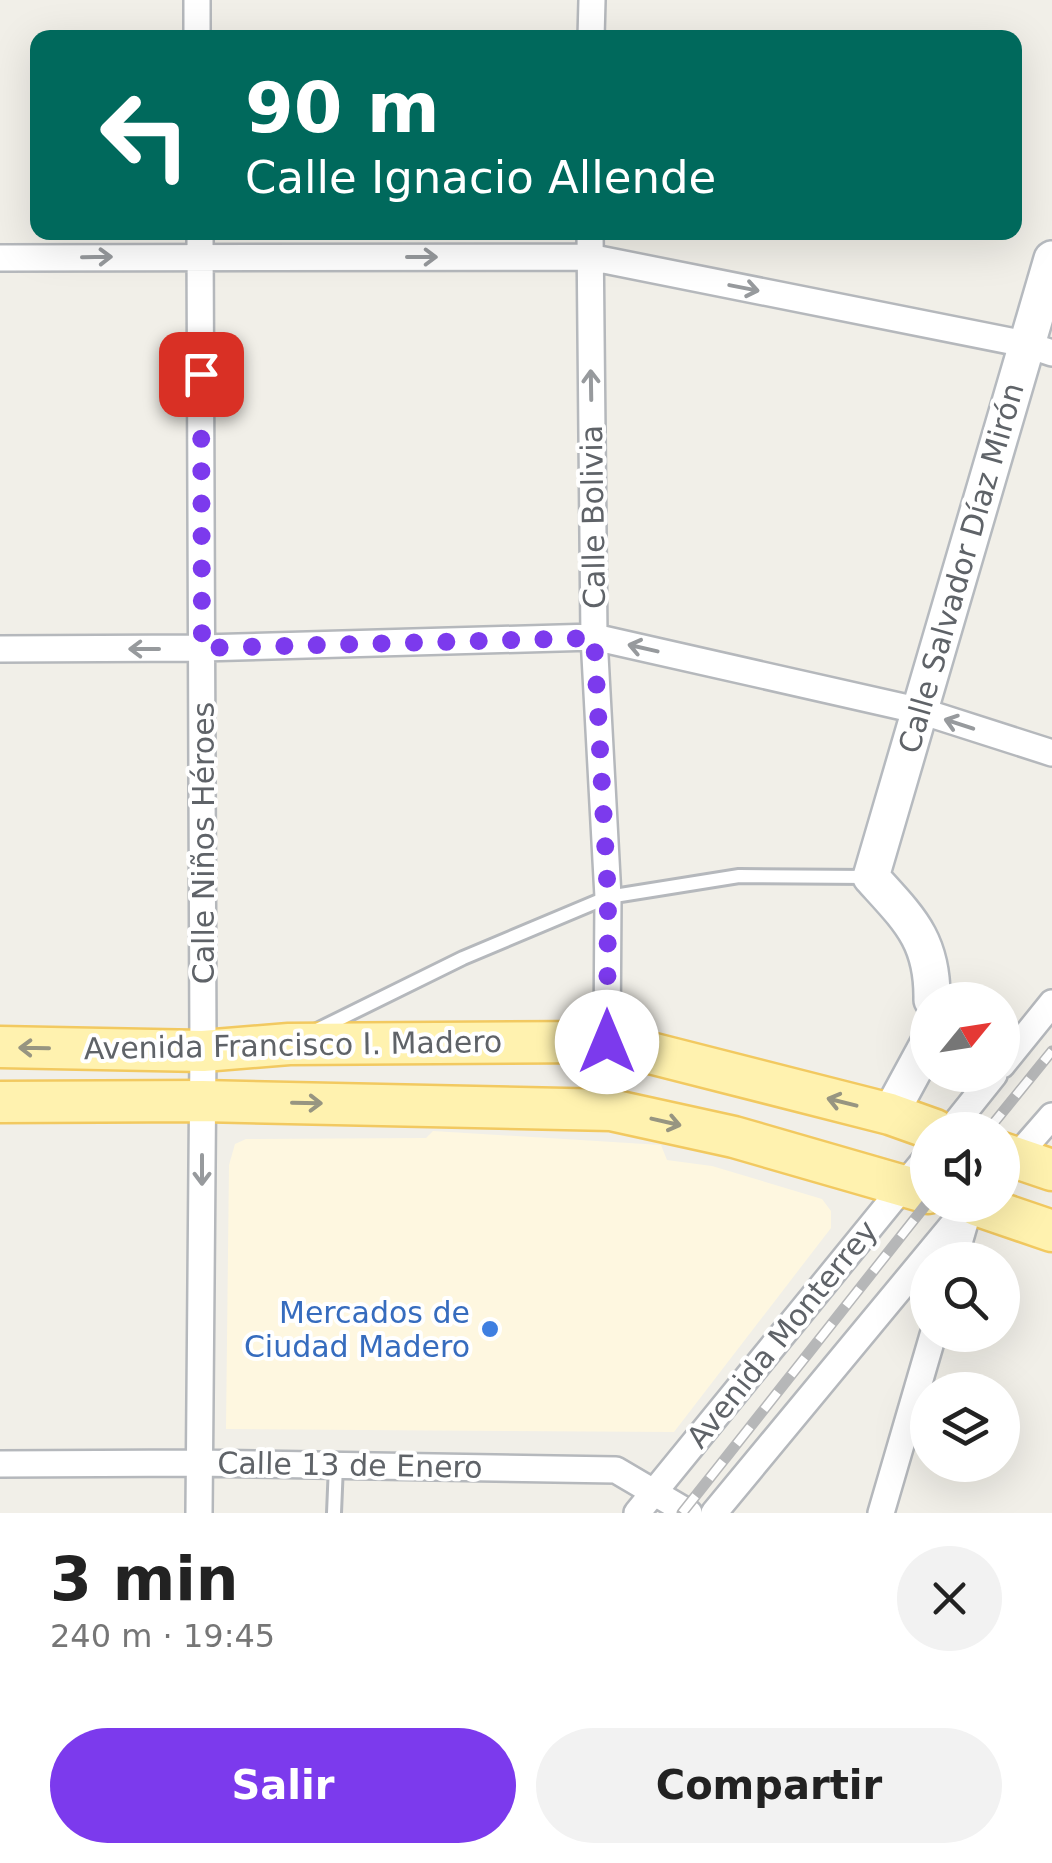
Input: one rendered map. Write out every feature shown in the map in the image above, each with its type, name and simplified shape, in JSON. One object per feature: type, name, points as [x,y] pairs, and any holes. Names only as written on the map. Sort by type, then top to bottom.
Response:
[{"type":"main road","name":"Avenida Francisco I. Madero","points":[[0,1047],[202,1051],[289,1044],[607,1042],[910,1121]]},
{"type":"main road","points":[[734,1137],[748,1077]]},
{"type":"main road","name":"Avenida Francisco I. Madero","points":[[0,1102],[202,1100],[611,1110],[910,1176]]},
{"type":"main road","points":[[1020,1221],[1052,1232]]},
{"type":"street","points":[[197,0],[197,30]]},
{"type":"street","points":[[592,0],[592,30]]},
{"type":"street","points":[[0,258],[200,244],[589,245],[1039,349]]},
{"type":"street","name":"Calle Niños Héroes","points":[[199,1513],[200,244]]},
{"type":"street","name":"Calle Bolivia","points":[[589,245],[594,638],[608,897],[607,1042]]},
{"type":"street","name":"Calle Salvador Díaz Mirón","points":[[871,877],[920,712],[1039,349],[1052,258]]},
{"type":"street","points":[[0,649],[594,638],[920,712],[1052,753]]},
{"type":"street","points":[[871,877],[913,924],[933,967],[933,982]]},
{"type":"street","points":[[1020,1043],[1052,1003]]},
{"type":"street","points":[[890,1114],[910,1077]]},
{"type":"street","points":[[964,1112],[980,1092]]},
{"type":"street","points":[[1020,1160],[1052,1116]]},
{"type":"street","name":"Avenida Monterrey","points":[[637,1513],[910,1189]]},
{"type":"street","points":[[714,1513],[958,1222]]},
{"type":"street","points":[[881,1513],[927,1352]]},
{"type":"street","name":"Calle 13 de Enero","points":[[0,1464],[616,1470],[689,1513]]},
{"type":"lane","points":[[289,1044],[463,958],[608,897],[739,876],[871,877]]},
{"type":"lane","points":[[334,1513],[336,1465]]},
{"type":"shaded area","name":"Mercados de Ciudad Madero","points":[[433,1131],[661,1145],[667,1160],[712,1166],[822,1199],[831,1211],[831,1228],[674,1432],[226,1429],[229,1165],[235,1144],[246,1139],[426,1138]]},
{"type":"railway","points":[[1003,1112],[1052,1051]]},
{"type":"railway","points":[[682,1513],[912,1222]]},
{"type":"place","name":"Mercados de Ciudad Madero","points":[[490,1329]]},
{"type":"route","points":[[201,374],[202,648],[594,638],[608,897],[607,1042]]}]
